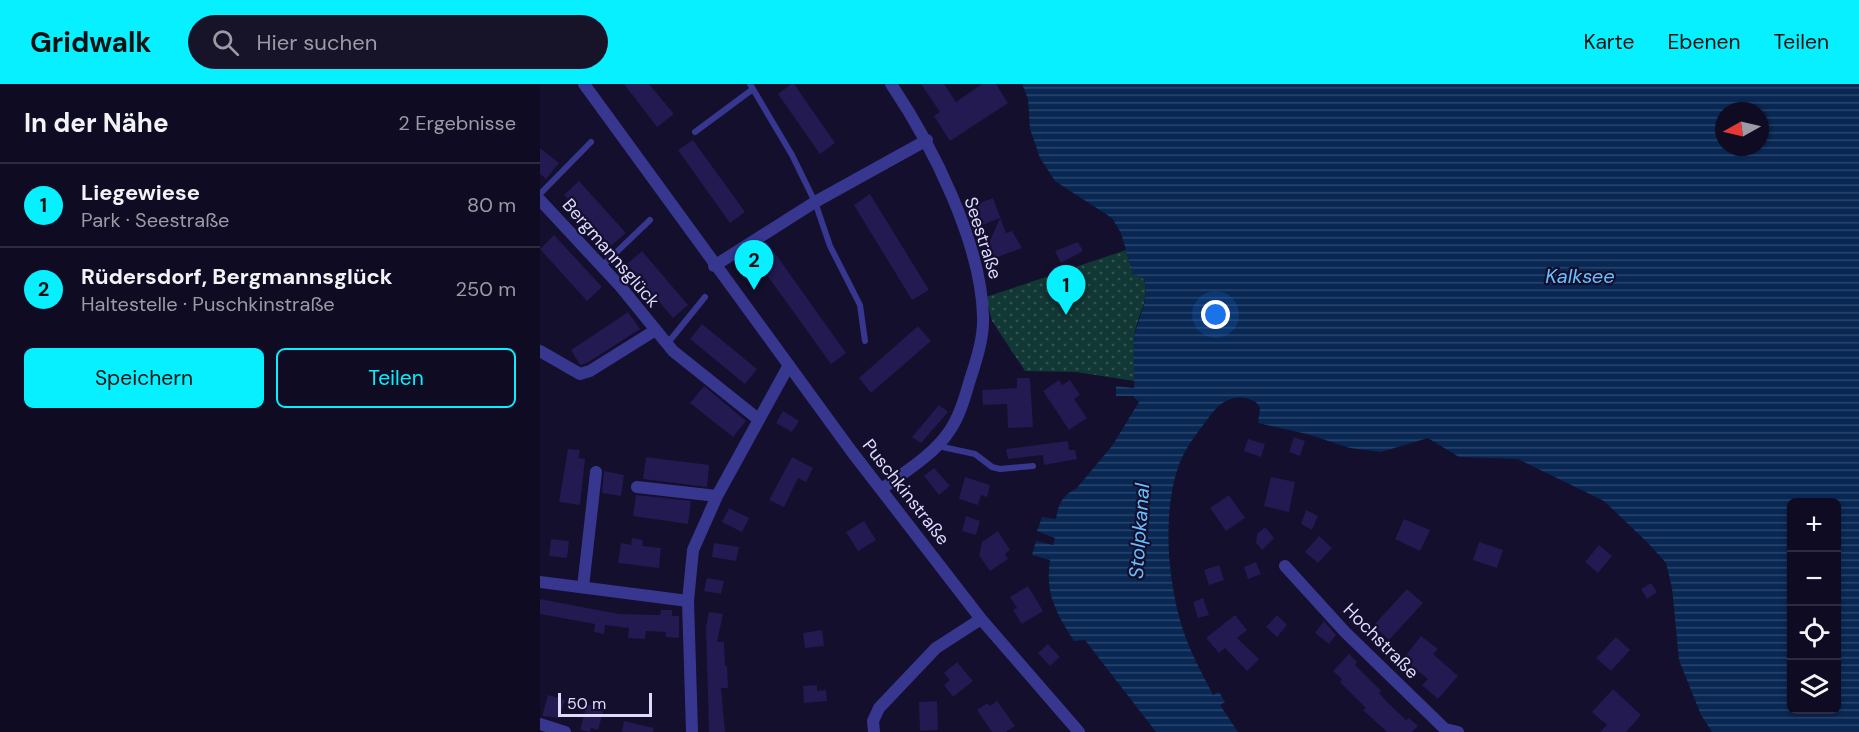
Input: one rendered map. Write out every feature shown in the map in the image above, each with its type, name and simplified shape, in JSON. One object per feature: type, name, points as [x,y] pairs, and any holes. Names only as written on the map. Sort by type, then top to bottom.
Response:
[{"type":"street","name":"Puschkinstraße","points":[[584,84],[714,266],[981,619],[1078,732]]},
{"type":"street","name":"Seestraße","points":[[882,489],[938,446],[958,416],[982,336],[984,317],[982,293],[972,252],[927,140],[891,84]]},
{"type":"street","points":[[714,266],[815,202],[927,140]]},
{"type":"street","name":"Bergmannsglück","points":[[540,200],[601,266],[667,345],[758,419]]},
{"type":"street","name":"Bergmannsglück","points":[[540,351],[580,374],[590,371],[654,331]]},
{"type":"street","points":[[692,732],[688,601],[693,550],[717,496],[789,365]]},
{"type":"street","points":[[583,587],[596,472]]},
{"type":"street","points":[[638,487],[717,496]]},
{"type":"street","name":"Hochstraße","points":[[1285,567],[1345,632],[1448,731]]},
{"type":"street","points":[[540,582],[688,601]]},
{"type":"street","points":[[874,732],[873,721],[879,708],[936,648],[981,619]]},
{"type":"street","points":[[540,724],[564,732]]},
{"type":"lane","points":[[695,132],[751,86],[792,155],[815,202],[830,246],[860,305],[865,341]]},
{"type":"lane","points":[[540,194],[591,142]]},
{"type":"lane","points":[[601,266],[650,220]]},
{"type":"lane","points":[[667,345],[705,297]]},
{"type":"lane","points":[[938,446],[975,454],[992,467],[1000,469],[1033,466]]},
{"type":"green space","points":[[1126,250],[1133,274],[1143,278],[1146,292],[1135,333],[1134,381],[1076,372],[1025,371],[992,321],[986,297]]},
{"type":"water","name":"Kalksee","points":[[1022,84],[1859,84],[1859,732],[1712,732],[1701,715],[1679,660],[1672,588],[1666,563],[1604,501],[1518,459],[1459,457],[1428,438],[1381,452],[1350,448],[1307,434],[1258,423],[1260,408],[1256,402],[1234,398],[1217,408],[1185,451],[1180,462],[1170,506],[1169,554],[1176,603],[1192,652],[1213,695],[1219,692],[1225,702],[1220,705],[1238,732],[1156,732],[1085,640],[1074,641],[1053,603],[1049,583],[1050,560],[1032,555],[1036,541],[1053,545],[1055,538],[1037,531],[1042,517],[1056,519],[1062,501],[1067,494],[1076,489],[1112,446],[1139,402],[1133,396],[1116,396],[1116,386],[1134,388],[1133,351],[1146,291],[1143,278],[1133,274],[1121,233],[1112,218],[1055,181],[1040,158],[1030,129],[1028,99]]},
{"type":"building","points":[[624,84],[649,84],[674,114],[657,127]]},
{"type":"building","points":[[794,84],[835,143],[820,154],[778,94]]},
{"type":"building","points":[[921,84],[944,84],[956,102],[982,84],[996,84],[1008,103],[950,141],[934,116],[940,112]]},
{"type":"building","points":[[693,140],[745,212],[730,223],[678,150]]},
{"type":"building","points":[[540,148],[559,163],[546,179],[540,174]]},
{"type":"building","points":[[579,181],[626,233],[611,246],[564,195]]},
{"type":"building","points":[[870,194],[929,290],[912,300],[854,205]]},
{"type":"building","points":[[993,198],[1006,233],[1012,231],[1022,248],[995,258],[989,243],[1000,218],[980,226],[972,206]]},
{"type":"building","points":[[554,235],[602,287],[587,301],[540,249]]},
{"type":"building","points":[[767,242],[846,353],[831,364],[751,253]]},
{"type":"building","points":[[1078,242],[1083,251],[1061,263],[1055,251]]},
{"type":"building","points":[[642,251],[688,305],[673,318],[627,264]]},
{"type":"building","points":[[628,312],[640,329],[587,363],[580,365],[571,350]]},
{"type":"building","points":[[702,324],[757,369],[745,384],[690,339]]},
{"type":"building","points":[[918,326],[931,341],[871,393],[859,378]]},
{"type":"building","points":[[1017,378],[1030,378],[1033,427],[1008,428],[1007,404],[983,405],[982,390],[1017,388]]},
{"type":"building","points":[[1059,380],[1062,385],[1070,380],[1080,395],[1074,399],[1087,418],[1069,430],[1043,391]]},
{"type":"building","points":[[704,386],[746,421],[733,437],[690,403]]},
{"type":"building","points":[[939,405],[948,412],[921,443],[912,437]]},
{"type":"building","points":[[783,411],[799,421],[792,432],[776,423]]},
{"type":"building","points":[[1294,437],[1305,441],[1300,456],[1289,452]]},
{"type":"building","points":[[1248,439],[1265,444],[1261,457],[1244,451]]},
{"type":"building","points":[[1068,441],[1069,450],[1075,450],[1077,459],[1044,465],[1043,455],[1008,459],[1006,449]]},
{"type":"building","points":[[568,449],[580,450],[578,458],[585,459],[580,505],[559,502]]},
{"type":"building","points":[[646,457],[709,465],[707,487],[643,479]]},
{"type":"building","points":[[792,457],[813,468],[806,482],[798,478],[784,507],[769,500]]},
{"type":"building","points":[[934,468],[950,486],[939,495],[924,476]]},
{"type":"building","points":[[604,471],[624,475],[621,496],[602,493]]},
{"type":"building","points":[[965,477],[990,485],[987,497],[981,495],[978,505],[959,499]]},
{"type":"building","points":[[1271,477],[1295,482],[1289,512],[1264,506]]},
{"type":"building","points":[[636,495],[691,501],[688,524],[633,516]]},
{"type":"building","points":[[1229,495],[1245,518],[1226,531],[1210,508]]},
{"type":"building","points":[[729,508],[749,518],[742,532],[722,522]]},
{"type":"building","points":[[1306,510],[1318,516],[1312,530],[1301,524]]},
{"type":"building","points":[[966,516],[980,521],[976,535],[962,531]]},
{"type":"building","points":[[1404,519],[1430,530],[1420,551],[1395,539]]},
{"type":"building","points":[[864,521],[876,540],[858,551],[846,532]]},
{"type":"building","points":[[1265,527],[1274,538],[1262,550],[1256,543],[1257,534]]},
{"type":"building","points":[[998,531],[1010,550],[1005,554],[1008,559],[990,571],[979,555],[982,542]]},
{"type":"building","points":[[1319,536],[1332,548],[1318,563],[1305,552]]},
{"type":"building","points":[[632,538],[643,540],[642,546],[661,548],[659,568],[618,563],[621,543],[631,545]]},
{"type":"building","points":[[551,539],[569,541],[567,558],[549,556]]},
{"type":"building","points":[[1479,542],[1503,550],[1497,568],[1473,560]]},
{"type":"building","points":[[714,543],[739,547],[736,561],[712,557]]},
{"type":"building","points":[[1599,545],[1612,556],[1598,573],[1585,562]]},
{"type":"building","points":[[1256,562],[1261,574],[1248,579],[1244,567]]},
{"type":"building","points":[[1219,565],[1224,580],[1209,585],[1204,570]]},
{"type":"building","points":[[707,578],[724,581],[721,594],[704,591]]},
{"type":"building","points":[[1651,583],[1657,592],[1647,599],[1641,589]]},
{"type":"building","points":[[1028,586],[1043,611],[1022,624],[1013,610],[1017,608],[1010,597]]},
{"type":"building","points":[[1407,589],[1423,603],[1389,640],[1373,626]]},
{"type":"building","points":[[1203,598],[1209,615],[1198,618],[1193,602]]},
{"type":"building","points":[[540,599],[619,614],[660,615],[661,610],[672,610],[672,616],[679,616],[679,638],[666,637],[666,632],[646,631],[645,639],[628,638],[629,628],[605,625],[604,634],[594,632],[595,624],[540,614]]},
{"type":"building","points":[[709,612],[723,614],[717,642],[724,642],[725,666],[727,666],[728,688],[721,688],[725,732],[709,732],[706,628]]},
{"type":"building","points":[[1235,615],[1247,630],[1237,638],[1259,659],[1247,671],[1225,648],[1219,653],[1206,638]]},
{"type":"building","points":[[1277,615],[1287,625],[1277,637],[1266,627]]},
{"type":"building","points":[[1324,621],[1336,635],[1329,644],[1315,633]]},
{"type":"building","points":[[822,630],[824,646],[805,648],[803,633]]},
{"type":"building","points":[[1421,636],[1438,649],[1433,654],[1458,676],[1438,699],[1422,685],[1428,679],[1403,659]]},
{"type":"building","points":[[1616,637],[1630,650],[1611,671],[1596,658]]},
{"type":"building","points":[[1048,644],[1060,657],[1050,666],[1038,653]]},
{"type":"building","points":[[1349,654],[1357,662],[1355,665],[1381,691],[1379,693],[1387,702],[1406,720],[1409,718],[1418,726],[1412,732],[1387,732],[1363,710],[1366,708],[1340,682],[1342,679],[1333,671]]},
{"type":"building","points":[[957,662],[973,681],[953,697],[944,685],[950,680],[944,673]]},
{"type":"building","points":[[817,685],[817,691],[826,690],[827,701],[804,703],[803,686]]},
{"type":"building","points":[[1613,689],[1641,715],[1626,732],[1600,732],[1607,725],[1592,712]]},
{"type":"building","points":[[548,695],[565,700],[559,718],[542,716]]},
{"type":"building","points":[[937,701],[938,730],[920,731],[919,702]]},
{"type":"building","points":[[997,701],[1015,726],[1006,732],[992,732],[977,710],[987,703],[990,706]]},
{"type":"building","points":[[587,704],[604,709],[598,730],[591,728],[590,732],[580,730]]},
{"type":"building","points":[[624,721],[654,728],[653,732],[622,732]]},
{"type":"place","name":"Rüdersdorf, Bergmannsglück","points":[[754,290]]},
{"type":"place","name":"Liegewiese","points":[[1066,315]]},
{"type":"water label","name":"Stolpkanal","points":[[1139,531]]}]
